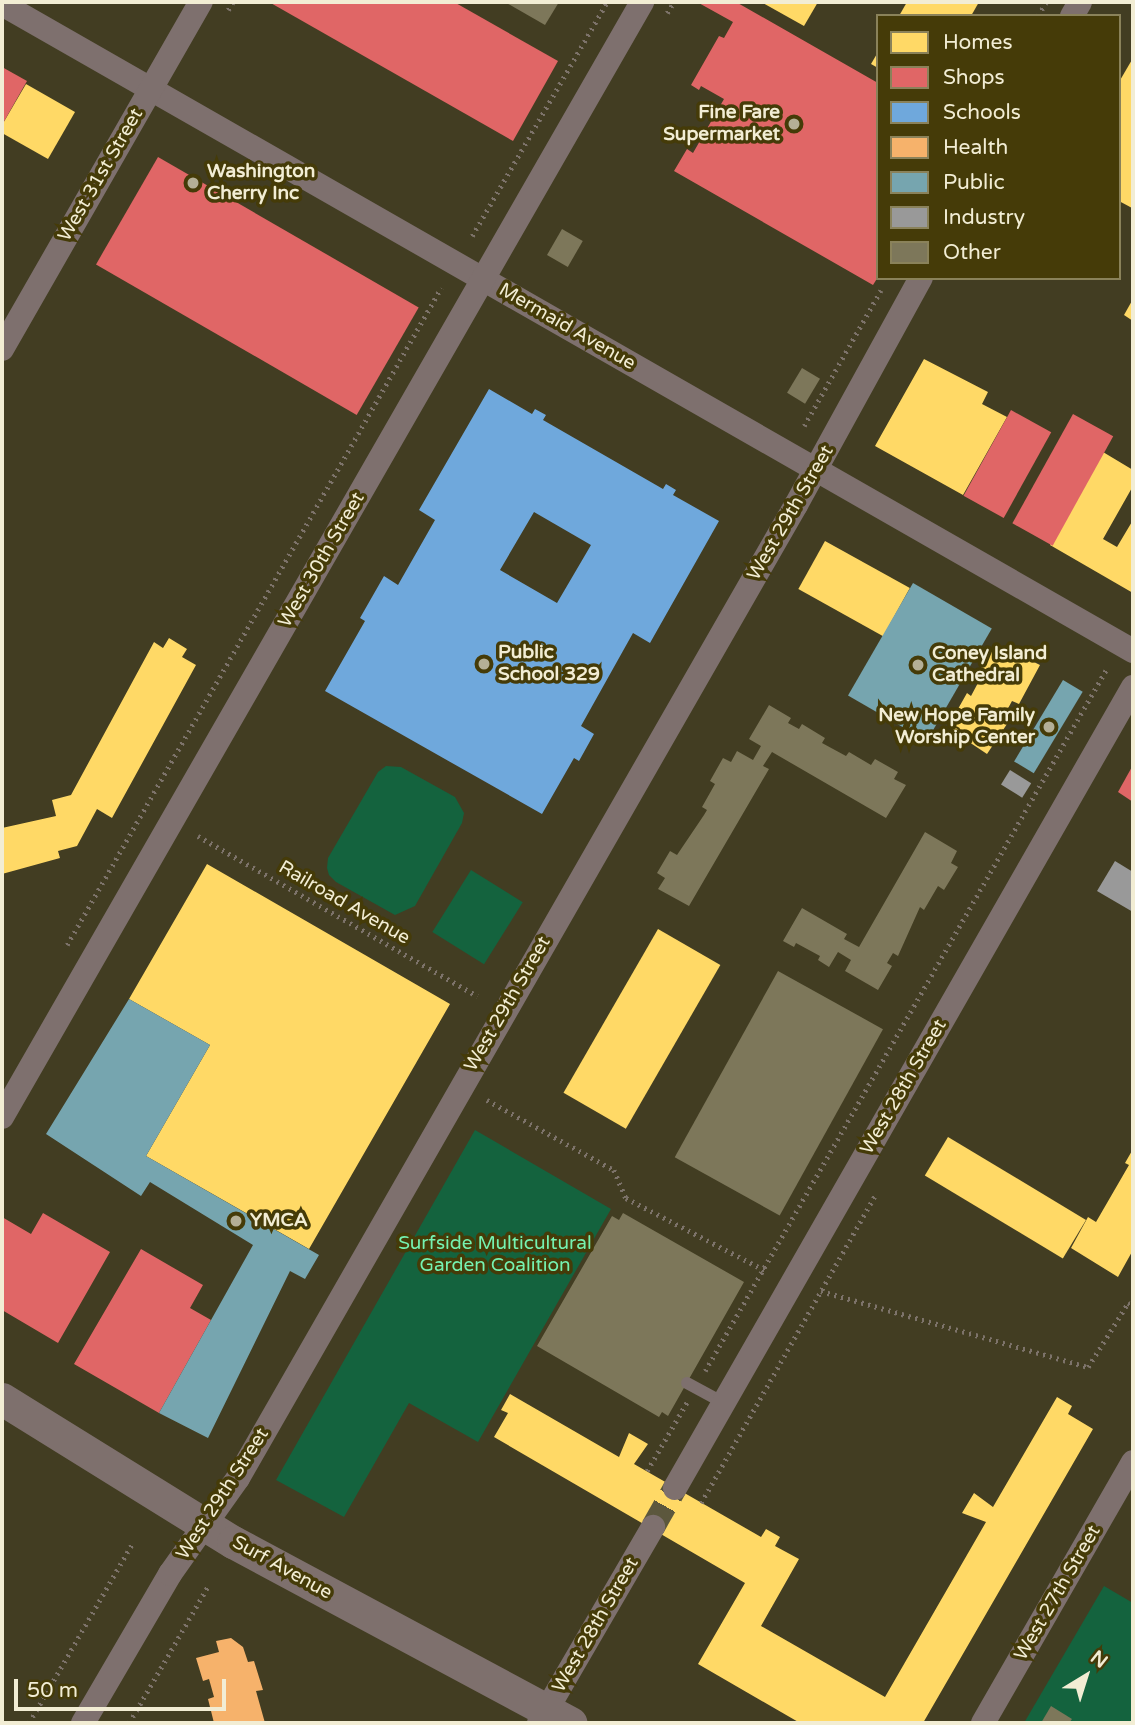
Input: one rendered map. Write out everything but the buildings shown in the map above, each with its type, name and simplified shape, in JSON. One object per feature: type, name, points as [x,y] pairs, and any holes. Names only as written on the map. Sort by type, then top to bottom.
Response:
[{"type":"main road","name":"Surf Avenue","points":[[2,1399],[205,1525],[552,1719]]},
{"type":"street","name":"West 31st Street","points":[[2,349],[201,2]]},
{"type":"street","name":"West 30th Street","points":[[2,1117],[642,2]]},
{"type":"street","name":"Mermaid Avenue","points":[[2,4],[1133,651]]},
{"type":"street","name":"West 29th Street","points":[[83,1723],[170,1574],[238,1478],[816,470],[920,280]]},
{"type":"street","name":"West 28th Street","points":[[675,1488],[1133,687]]},
{"type":"street","name":"West 27th Street","points":[[983,1723],[1133,1462]]},
{"type":"street","name":"West 28th Street","points":[[552,1719],[653,1527]]},
{"type":"lane","points":[[691,1385],[724,1402]]},
{"type":"path","points":[[472,236],[607,2]]},
{"type":"path","points":[[804,426],[887,280]]},
{"type":"path","points":[[63,952],[441,288]]},
{"type":"path","points":[[647,1471],[691,1385],[764,1269],[1106,670]]},
{"type":"path","name":"Railroad Avenue","points":[[198,835],[477,996]]},
{"type":"path","points":[[487,1100],[614,1170],[626,1198],[792,1284]]},
{"type":"path","points":[[821,1291],[1088,1367],[1128,1303],[1133,1305]]},
{"type":"path","points":[[29,1723],[133,1542]]},
{"type":"path","points":[[129,1723],[208,1586]]},
{"type":"green space","points":[[386,766],[401,767],[455,797],[464,813],[462,823],[415,906],[395,915],[336,882],[329,875],[327,868],[328,858],[378,772]]},
{"type":"green space","points":[[471,870],[523,902],[484,964],[432,932]]},
{"type":"green space","name":"Surfside Multicultural Garden Coalition","points":[[475,1130],[611,1209],[478,1442],[409,1403],[344,1517],[276,1480]]},
{"type":"green space","points":[[1104,1586],[1133,1603],[1133,1723],[1024,1723]]},
{"type":"tunnel","points":[[653,1527],[675,1488]]},
{"type":"place","name":"Fine Fare Supermarket","points":[[794,124]]},
{"type":"place","name":"Washington Cherry Inc","points":[[193,183]]},
{"type":"place","name":"Public School 329","points":[[484,664]]},
{"type":"place","name":"Coney Island Cathedral","points":[[918,665]]},
{"type":"place","name":"New Hope Family Worship Center","points":[[1049,727]]},
{"type":"place","name":"YMCA","points":[[236,1221]]}]
